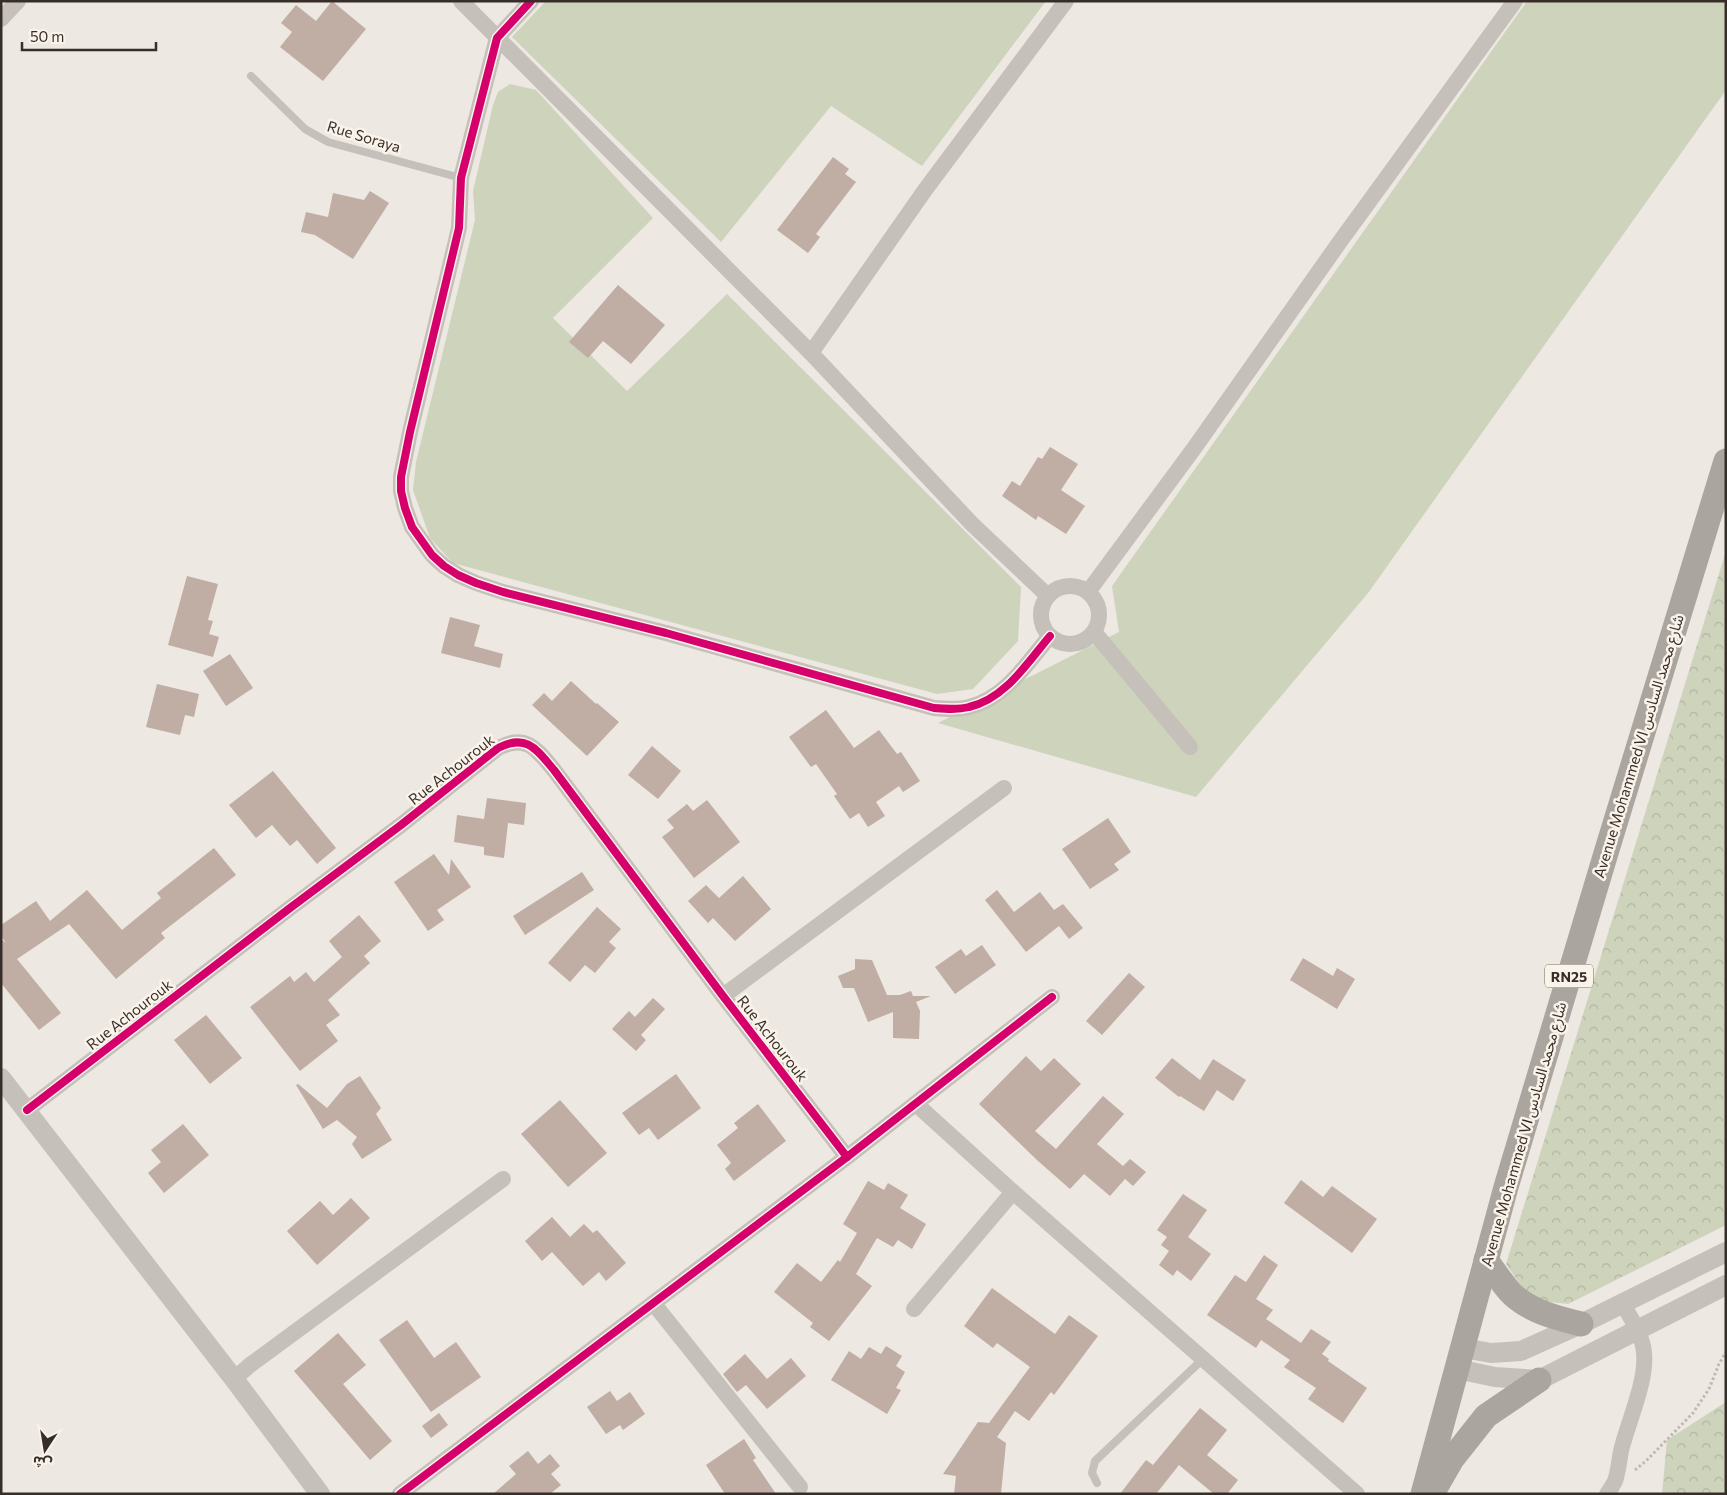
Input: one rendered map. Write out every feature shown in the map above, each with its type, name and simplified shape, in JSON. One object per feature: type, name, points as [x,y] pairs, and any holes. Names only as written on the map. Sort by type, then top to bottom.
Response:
[{"type":"main road","name":"Avenue Mohammed VI شارع محمد السادس","points":[[1423,1494],[1506,1187],[1726,461]]},
{"type":"main road","points":[[1486,1260],[1512,1293],[1522,1302],[1550,1316],[1582,1324]]},
{"type":"main road","points":[[1432,1494],[1452,1459],[1486,1416],[1539,1380]]},
{"type":"street","points":[[1,19],[18,1]]},
{"type":"street","points":[[460,1],[811,353],[972,524],[1048,596]]},
{"type":"street","points":[[531,1],[497,38],[461,178],[459,228],[401,477],[404,508],[412,527],[432,555],[444,566],[476,583],[503,592],[666,633],[934,708],[953,709],[970,707],[987,701],[1004,688],[1050,636]]},
{"type":"street","points":[[811,353],[925,190],[1066,1]]},
{"type":"street","points":[[1088,592],[1195,447],[1339,243],[1515,1]]},
{"type":"street","points":[[1068,586],[1079,587],[1088,592],[1093,598],[1099,614],[1094,632],[1079,642],[1069,643],[1059,641],[1050,636],[1044,626],[1041,615],[1043,603],[1048,596],[1059,588],[1068,586]]},
{"type":"street","points":[[1094,632],[1190,747]]},
{"type":"street","name":"Rue Achourouk","points":[[27,1110],[290,908],[401,826],[498,748],[513,742],[524,742],[531,745],[554,770],[723,996],[848,1157]]},
{"type":"street","points":[[723,996],[1004,788]]},
{"type":"street","points":[[400,1494],[848,1157],[1052,997]]},
{"type":"street","points":[[3,1083],[27,1110],[320,1494]]},
{"type":"street","points":[[916,1104],[1013,1192],[1357,1494]]},
{"type":"street","points":[[234,1379],[258,1359],[503,1179]]},
{"type":"street","points":[[914,1309],[1013,1192]]},
{"type":"street","points":[[1460,1358],[1521,1351],[1582,1324],[1726,1252]]},
{"type":"street","points":[[1460,1358],[1495,1377],[1539,1380],[1726,1285]]},
{"type":"street","points":[[654,1304],[800,1487]]},
{"type":"street","points":[[1611,1487],[1641,1384],[1644,1367],[1644,1353],[1637,1330],[1623,1304]]},
{"type":"lane","name":"Rue Soraya","points":[[251,76],[305,129],[328,142],[461,178]]},
{"type":"lane","points":[[1097,1483],[1092,1474],[1095,1461],[1203,1359]]},
{"type":"path","points":[[1611,1487],[1646,1461],[1693,1413],[1709,1389],[1726,1352]]},
{"type":"green space","points":[[546,1],[1046,1],[922,166],[831,106],[721,242],[512,37]]},
{"type":"green space","points":[[1527,1],[1726,1],[1726,90],[1368,593],[1196,797],[938,723],[1119,632],[1112,586]]},
{"type":"green space","points":[[510,84],[536,90],[653,218],[553,318],[627,391],[727,294],[1021,587],[1018,641],[973,689],[937,694],[453,563],[430,538],[413,490],[416,462],[475,220],[473,191],[493,105],[498,92]]},
{"type":"green space","points":[[1726,551],[1726,1225],[1568,1304],[1531,1300],[1506,1264]]},
{"type":"green space","points":[[1726,1402],[1726,1494],[1662,1494],[1667,1440]]},
{"type":"building","points":[[332,1],[366,29],[323,81],[280,47],[292,32],[281,23],[296,5],[316,21]]},
{"type":"building","points":[[833,157],[849,169],[845,174],[856,182],[816,234],[820,237],[808,253],[777,230]]},
{"type":"building","points":[[370,191],[389,203],[353,259],[315,235],[301,232],[306,212],[328,217],[333,193],[364,200]]},
{"type":"building","points":[[618,285],[665,325],[631,364],[603,341],[588,358],[569,342]]},
{"type":"building","points":[[1050,447],[1078,464],[1061,490],[1085,506],[1066,534],[1038,516],[1036,520],[1002,496],[1012,481],[1020,486],[1038,457],[1042,459]]},
{"type":"building","points":[[187,576],[218,584],[208,620],[213,621],[209,634],[219,637],[213,657],[168,645]]},
{"type":"building","points":[[450,617],[480,625],[474,646],[503,654],[500,668],[441,653]]},
{"type":"building","points":[[230,654],[253,688],[226,706],[203,671]]},
{"type":"building","points":[[571,681],[619,722],[587,756],[532,705],[544,693],[552,701]]},
{"type":"building","points":[[157,684],[199,694],[194,717],[185,715],[180,735],[146,727]]},
{"type":"building","points":[[826,710],[854,748],[879,730],[897,754],[901,752],[920,781],[903,792],[899,786],[876,802],[885,816],[868,827],[859,813],[850,819],[834,796],[837,794],[816,764],[811,767],[789,737]]},
{"type":"building","points":[[652,746],[681,771],[658,799],[628,775]]},
{"type":"building","points":[[273,771],[336,848],[317,864],[297,840],[290,846],[272,825],[256,838],[229,805]]},
{"type":"building","points":[[487,798],[526,803],[524,825],[508,823],[504,858],[484,855],[484,847],[454,842],[457,815],[484,819]]},
{"type":"building","points":[[707,800],[740,842],[694,878],[662,837],[674,828],[667,820],[687,804],[693,811]]},
{"type":"building","points":[[1108,818],[1131,852],[1114,864],[1119,870],[1090,889],[1062,849]]},
{"type":"building","points":[[214,848],[236,875],[161,933],[165,938],[116,979],[69,924],[17,959],[61,1013],[39,1030],[1,983],[1,939],[6,943],[1,936],[1,925],[36,901],[50,921],[87,890],[122,930],[161,898],[157,893]]},
{"type":"building","points":[[434,854],[449,875],[451,859],[471,887],[437,910],[444,920],[428,931],[394,882]]},
{"type":"building","points":[[582,872],[594,890],[525,935],[513,916]]},
{"type":"building","points":[[743,876],[771,909],[735,941],[713,918],[708,923],[688,901],[706,885],[719,898]]},
{"type":"building","points":[[997,890],[1014,912],[1040,892],[1054,910],[1063,904],[1083,928],[1069,939],[1059,926],[1026,952],[985,900]]},
{"type":"building","points":[[597,907],[621,929],[609,942],[616,948],[595,973],[585,965],[570,982],[548,963]]},
{"type":"building","points":[[359,915],[381,941],[364,956],[370,963],[328,1000],[340,1015],[326,1025],[338,1041],[300,1071],[250,1007],[290,976],[294,982],[306,972],[314,982],[342,957],[329,941]]},
{"type":"building","points":[[982,945],[996,965],[955,994],[935,967],[961,949],[966,956]]},
{"type":"building","points":[[1303,958],[1333,976],[1337,968],[1355,979],[1337,1009],[1290,980]]},
{"type":"building","points":[[855,959],[872,960],[887,995],[900,995],[911,991],[913,996],[931,996],[916,1002],[920,1011],[919,1039],[893,1038],[893,1012],[868,1022],[854,988],[843,988],[838,976],[855,969]]},
{"type":"building","points":[[1129,973],[1145,987],[1102,1035],[1086,1021]]},
{"type":"building","points":[[653,998],[665,1009],[641,1035],[646,1040],[636,1051],[612,1029],[629,1011],[635,1017]]},
{"type":"building","points":[[206,1015],[242,1058],[210,1084],[174,1040]]},
{"type":"building","points":[[1026,1056],[1041,1071],[1054,1058],[1081,1084],[1035,1131],[1056,1149],[1103,1096],[1124,1114],[1097,1144],[1123,1166],[1130,1159],[1146,1172],[1133,1186],[1125,1179],[1110,1196],[1084,1174],[1070,1189],[979,1104]]},
{"type":"building","points":[[1172,1058],[1200,1080],[1213,1059],[1246,1080],[1233,1101],[1217,1090],[1204,1111],[1179,1097],[1155,1078]]},
{"type":"building","points":[[676,1074],[701,1108],[658,1140],[649,1128],[639,1135],[622,1113]]},
{"type":"building","points":[[360,1076],[381,1108],[376,1114],[392,1140],[362,1159],[352,1144],[357,1137],[337,1120],[323,1129],[296,1085],[298,1084],[327,1108],[347,1084]]},
{"type":"building","points":[[560,1100],[607,1153],[568,1187],[521,1134]]},
{"type":"building","points":[[758,1104],[786,1141],[734,1181],[725,1169],[731,1163],[717,1145],[738,1128],[734,1123]]},
{"type":"building","points":[[183,1124],[209,1155],[164,1193],[148,1173],[161,1162],[151,1150]]},
{"type":"building","points":[[1301,1180],[1323,1197],[1332,1186],[1377,1219],[1352,1253],[1284,1203]]},
{"type":"building","points":[[868,1181],[884,1190],[888,1183],[908,1195],[900,1208],[926,1224],[912,1249],[898,1240],[893,1247],[877,1238],[856,1274],[872,1286],[829,1341],[810,1327],[813,1323],[774,1292],[797,1263],[821,1282],[838,1260],[840,1262],[857,1233],[843,1224]]},
{"type":"building","points":[[1183,1194],[1207,1210],[1188,1237],[1211,1254],[1191,1281],[1177,1270],[1173,1276],[1159,1265],[1169,1251],[1161,1245],[1167,1237],[1157,1230]]},
{"type":"building","points":[[351,1198],[370,1218],[317,1265],[287,1231],[320,1201],[333,1215]]},
{"type":"building","points":[[552,1217],[570,1237],[584,1224],[593,1233],[597,1230],[626,1263],[606,1281],[599,1272],[583,1286],[552,1252],[542,1261],[525,1241]]},
{"type":"building","points":[[1264,1255],[1278,1265],[1256,1299],[1273,1310],[1266,1319],[1301,1343],[1311,1329],[1331,1342],[1322,1354],[1329,1359],[1328,1361],[1367,1388],[1343,1423],[1308,1399],[1316,1388],[1284,1367],[1290,1360],[1261,1340],[1256,1348],[1207,1315],[1235,1275],[1246,1282]]},
{"type":"building","points":[[992,1288],[1055,1334],[1069,1315],[1098,1336],[1054,1395],[1051,1392],[1029,1421],[1015,1411],[997,1437],[1006,1443],[1001,1494],[954,1494],[956,1476],[943,1474],[978,1422],[989,1423],[1030,1367],[997,1343],[993,1348],[964,1326]]},
{"type":"building","points":[[407,1320],[434,1358],[456,1342],[481,1377],[431,1412],[379,1340]]},
{"type":"building","points":[[338,1333],[366,1365],[343,1384],[392,1441],[370,1460],[294,1371]]},
{"type":"building","points":[[886,1346],[902,1356],[896,1366],[905,1372],[896,1388],[901,1390],[887,1414],[831,1380],[849,1351],[861,1359],[869,1347],[881,1354]]},
{"type":"building","points":[[745,1354],[767,1379],[791,1358],[806,1376],[767,1409],[746,1385],[737,1392],[723,1374]]},
{"type":"building","points":[[610,1391],[617,1401],[630,1392],[645,1414],[623,1430],[620,1425],[606,1434],[587,1407]]},
{"type":"building","points":[[1200,1408],[1227,1430],[1207,1455],[1238,1480],[1227,1494],[1214,1494],[1179,1465],[1156,1494],[1120,1494],[1146,1460],[1153,1465]]},
{"type":"building","points":[[439,1413],[448,1425],[431,1438],[422,1426]]},
{"type":"building","points":[[744,1439],[756,1458],[753,1460],[776,1494],[725,1494],[706,1465]]},
{"type":"building","points":[[528,1451],[538,1464],[550,1454],[560,1466],[551,1474],[561,1485],[550,1494],[493,1494],[516,1474],[509,1466]]},
{"type":"cycle path","points":[[531,1],[497,38],[461,178],[459,228],[401,477],[401,491],[412,527],[432,555],[458,575],[503,592],[666,633],[934,708],[965,708],[982,703],[994,696],[1015,678],[1050,636]]},
{"type":"cycle path","points":[[27,1110],[401,825],[498,748],[517,742],[524,743],[536,750],[554,770],[723,996],[847,1157]]},
{"type":"cycle path","points":[[400,1494],[847,1157],[1052,997]]}]
